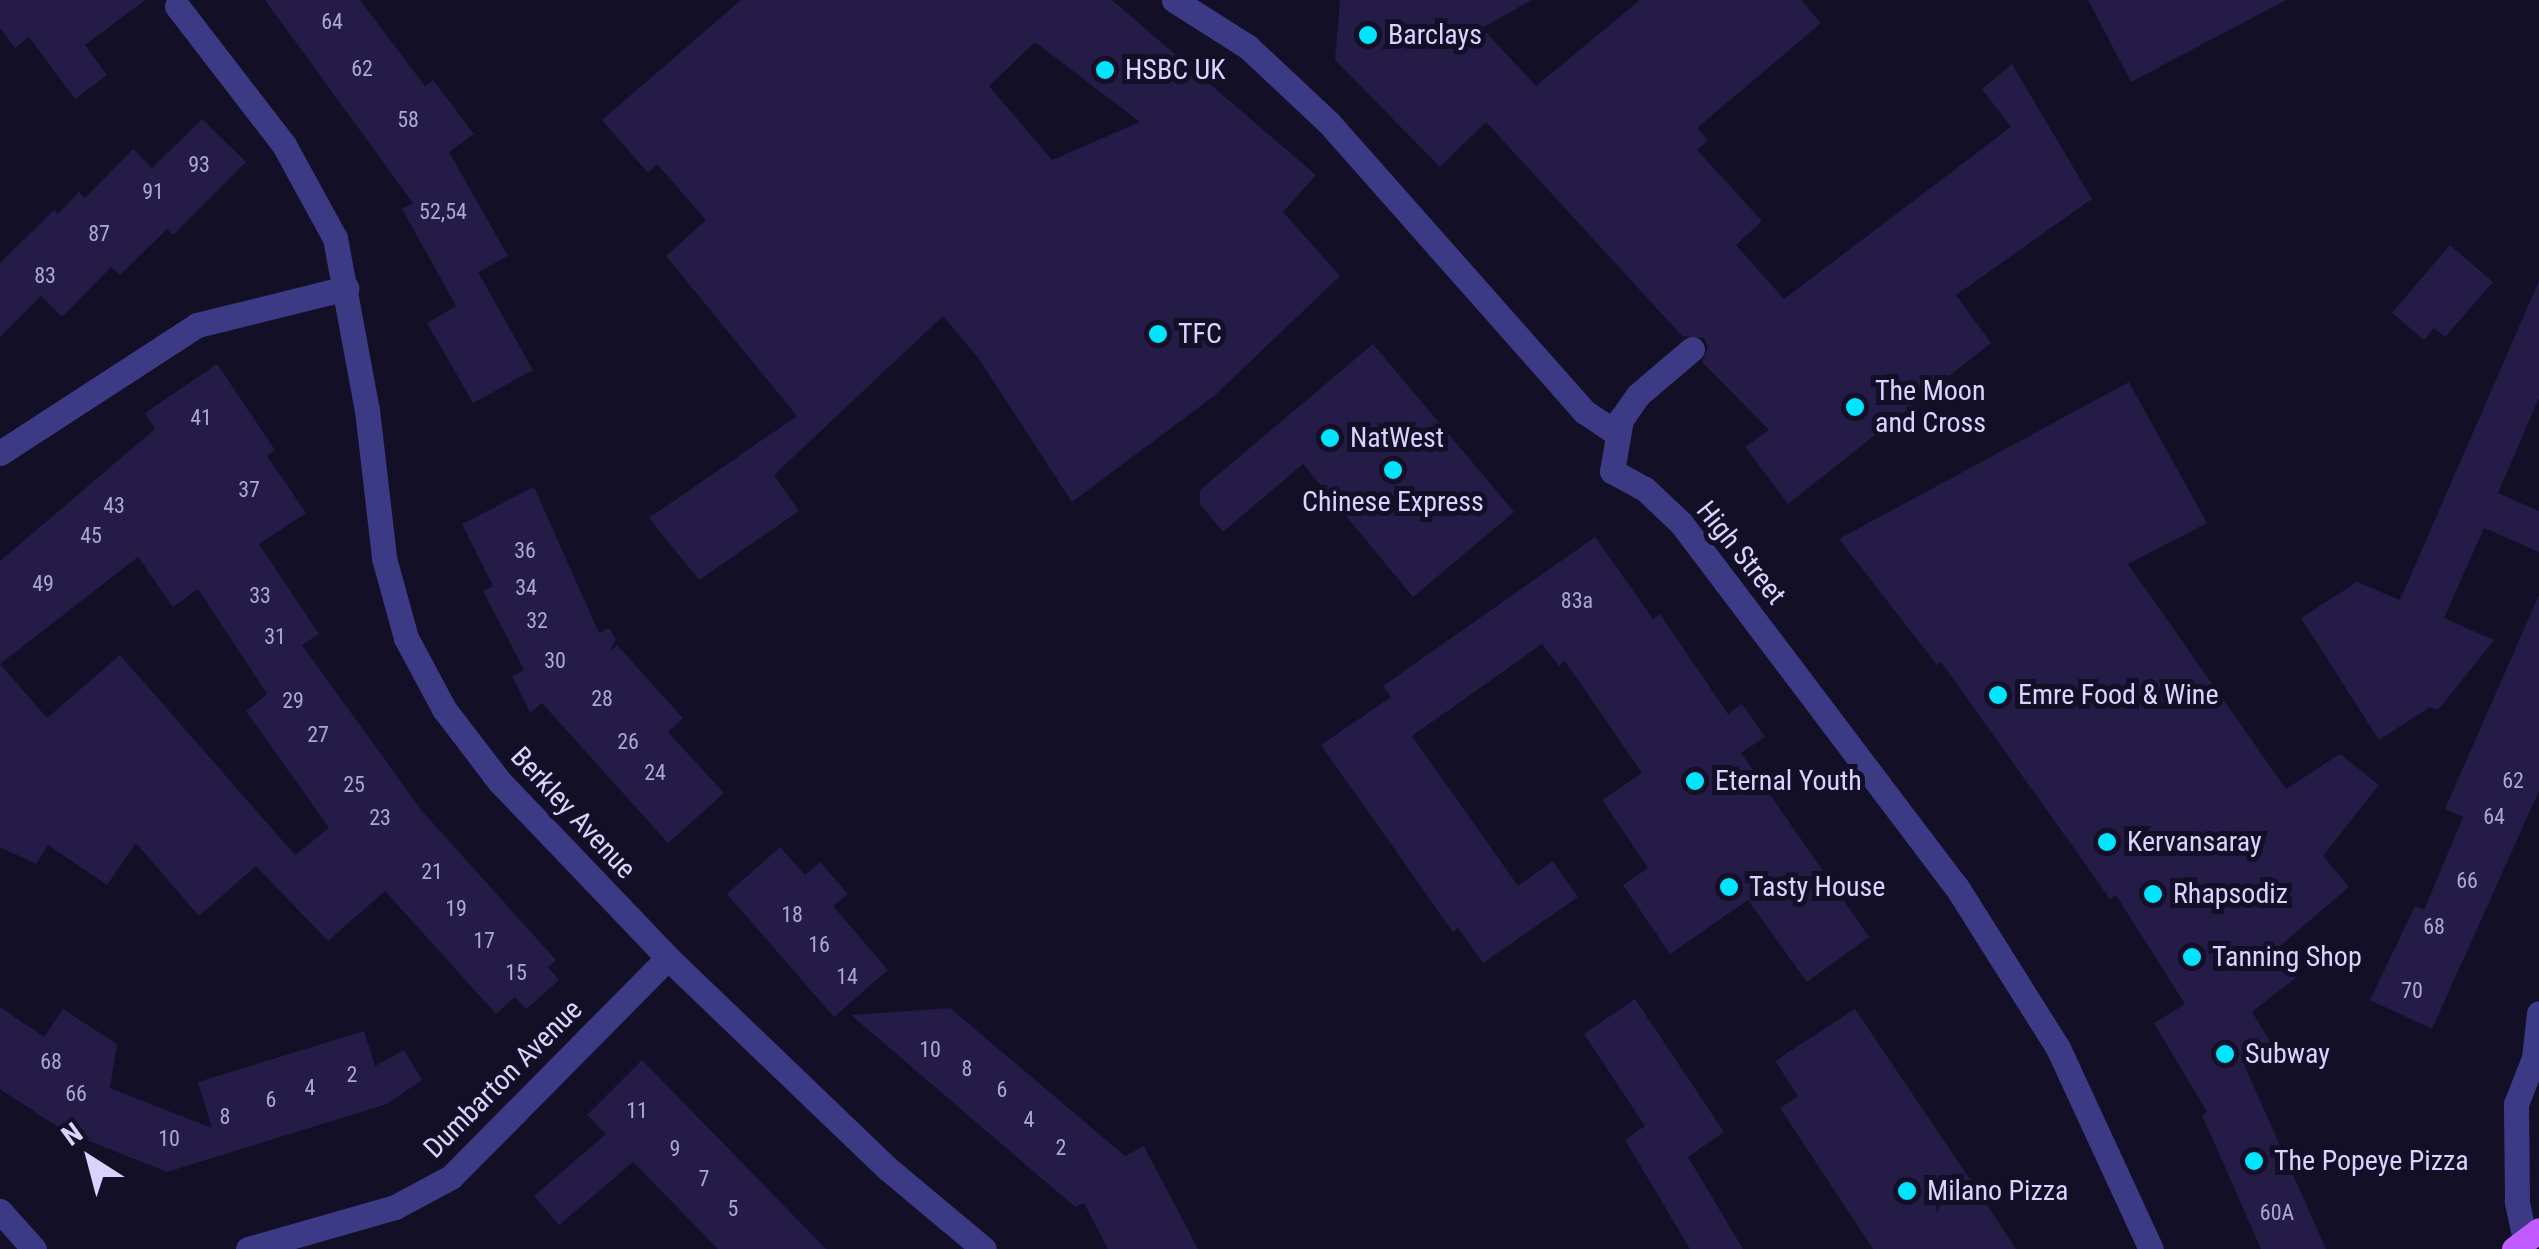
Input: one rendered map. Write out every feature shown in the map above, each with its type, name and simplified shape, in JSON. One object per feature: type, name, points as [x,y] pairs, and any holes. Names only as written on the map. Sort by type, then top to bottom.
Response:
[{"type":"street","points":[[1174,0],[1248,47],[1329,123],[1468,274],[1585,412],[1615,432],[1638,395],[1692,350]]},
{"type":"street","name":"Berkley Avenue","points":[[177,6],[311,188],[335,238],[346,288],[384,558],[406,638],[444,709],[480,758],[668,958],[887,1168],[984,1249]]},
{"type":"street","points":[[0,454],[197,325],[346,288]]},
{"type":"street","name":"High Street","points":[[1615,432],[1612,470],[1644,488],[1681,523],[1963,896],[2058,1048],[2151,1249]]},
{"type":"street","name":"Dumbarton Avenue","points":[[248,1249],[395,1207],[451,1177],[668,958]]},
{"type":"street","points":[[2526,1240],[2517,1202],[2516,1104],[2537,1060],[2539,1013]]},
{"type":"street","points":[[0,1211],[34,1249]]},
{"type":"building","points":[[0,0],[145,0],[85,45],[107,75],[75,99],[29,37],[15,48],[0,28]]},
{"type":"building","points":[[265,0],[360,0],[425,86],[433,80],[474,134],[449,152],[508,256],[478,272],[533,370],[473,403],[427,323],[456,306],[402,209],[413,203]]},
{"type":"building","points":[[741,0],[1112,0],[1316,175],[1283,212],[1340,276],[1214,396],[1072,502],[979,359],[943,316],[774,475],[799,511],[699,580],[649,518],[797,416],[666,256],[706,220],[657,164],[648,173],[602,120]],"holes":[[[1035,42],[1140,122],[1052,160],[989,86]]]},
{"type":"building","points":[[1340,0],[1532,0],[1482,28],[1536,86],[1640,0],[1801,0],[1821,23],[1697,128],[1708,140],[1697,150],[1762,221],[1736,245],[1784,299],[2011,127],[1982,89],[2012,64],[2092,199],[1956,295],[1991,343],[1788,504],[1745,447],[1769,430],[1702,362],[1708,347],[1704,338],[1682,336],[1486,122],[1440,167],[1335,60]]},
{"type":"building","points":[[2088,0],[2286,0],[2131,82]]},
{"type":"building","points":[[202,119],[246,162],[173,235],[167,229],[120,275],[111,267],[62,317],[41,296],[0,337],[0,263],[54,210],[58,214],[79,192],[85,198],[133,149],[152,168]]},
{"type":"building","points":[[2450,245],[2493,282],[2445,337],[2434,328],[2424,340],[2392,313]]},
{"type":"building","points":[[2539,281],[2539,398],[2498,493],[2539,511],[2539,552],[2484,528],[2444,618],[2494,640],[2438,710],[2430,707],[2379,740],[2301,618],[2357,582],[2400,600]]},
{"type":"building","points":[[1373,344],[1514,512],[1413,597],[1303,464],[1223,532],[1200,504],[1200,490]]},
{"type":"building","points":[[217,364],[275,450],[267,456],[306,513],[259,544],[319,634],[302,645],[422,811],[556,960],[548,967],[559,980],[526,1009],[515,997],[496,1014],[385,891],[328,941],[256,866],[199,916],[136,843],[107,885],[48,845],[36,864],[0,847],[0,664],[0,561],[155,429],[145,413]],"holes":[[[138,557],[173,607],[198,589],[267,694],[246,711],[329,828],[295,855],[120,655],[47,718],[0,664]]]},
{"type":"building","points":[[2129,382],[2207,523],[2128,564],[2286,789],[2340,754],[2379,785],[2323,856],[2349,887],[2280,946],[2298,976],[2252,1012],[2275,1049],[2245,1067],[2326,1249],[2261,1249],[2202,1115],[2207,1112],[2154,1023],[2185,1004],[2116,895],[2110,899],[1941,662],[1937,665],[1839,539]]},
{"type":"building","points":[[534,487],[599,633],[609,628],[616,639],[609,653],[617,645],[683,718],[668,732],[724,793],[668,843],[542,703],[530,713],[512,676],[524,670],[483,591],[493,586],[462,524]]},
{"type":"building","points":[[1595,537],[1653,619],[1660,614],[1728,714],[1742,704],[1765,737],[1741,753],[1869,937],[1807,982],[1748,900],[1670,954],[1623,885],[1648,868],[1602,800],[1642,773],[1565,661],[1559,666],[1542,644],[1412,736],[1518,886],[1553,861],[1578,897],[1483,963],[1458,928],[1453,932],[1321,745],[1391,697],[1383,686]]},
{"type":"building","points":[[2539,595],[2539,791],[2432,1029],[2370,1000],[2415,906],[2424,910],[2463,817],[2445,809]]},
{"type":"building","points":[[780,847],[805,875],[820,862],[848,894],[833,906],[888,970],[834,1017],[727,894]]},
{"type":"building","points":[[1635,999],[1724,1132],[1688,1157],[1743,1249],[1690,1249],[1625,1140],[1645,1126],[1584,1034]]},
{"type":"building","points":[[0,1007],[44,1037],[63,1009],[117,1044],[110,1088],[212,1128],[198,1082],[364,1031],[375,1066],[404,1050],[422,1080],[387,1104],[167,1172],[64,1131],[0,1089]]},
{"type":"building","points":[[950,1008],[1125,1156],[1144,1146],[1198,1249],[1108,1249],[1084,1203],[1075,1207],[851,1015]]},
{"type":"building","points":[[1855,1009],[2016,1249],[1873,1249],[1780,1108],[1798,1096],[1775,1061]]},
{"type":"building","points":[[642,1060],[826,1249],[718,1249],[633,1162],[559,1225],[534,1196],[606,1134],[587,1115]]},
{"type":"place","name":"Barclays","points":[[1368,35]]},
{"type":"place","name":"HSBC UK","points":[[1105,70]]},
{"type":"place","name":"TFC","points":[[1158,334]]},
{"type":"place","name":"The Moon and Cross","points":[[1855,407]]},
{"type":"place","name":"NatWest","points":[[1330,438]]},
{"type":"place","name":"Chinese Express","points":[[1393,470]]},
{"type":"place","name":"Emre Food & Wine","points":[[1998,695]]},
{"type":"place","name":"Eternal Youth","points":[[1695,781]]},
{"type":"place","name":"Kervansaray","points":[[2107,842]]},
{"type":"place","name":"Tasty House","points":[[1729,887]]},
{"type":"place","name":"Rhapsodiz","points":[[2153,894]]},
{"type":"place","name":"Tanning Shop","points":[[2192,957]]},
{"type":"place","name":"Subway","points":[[2225,1054]]},
{"type":"place","name":"The Popeye Pizza","points":[[2254,1161]]},
{"type":"place","name":"Milano Pizza","points":[[1907,1191]]}]
